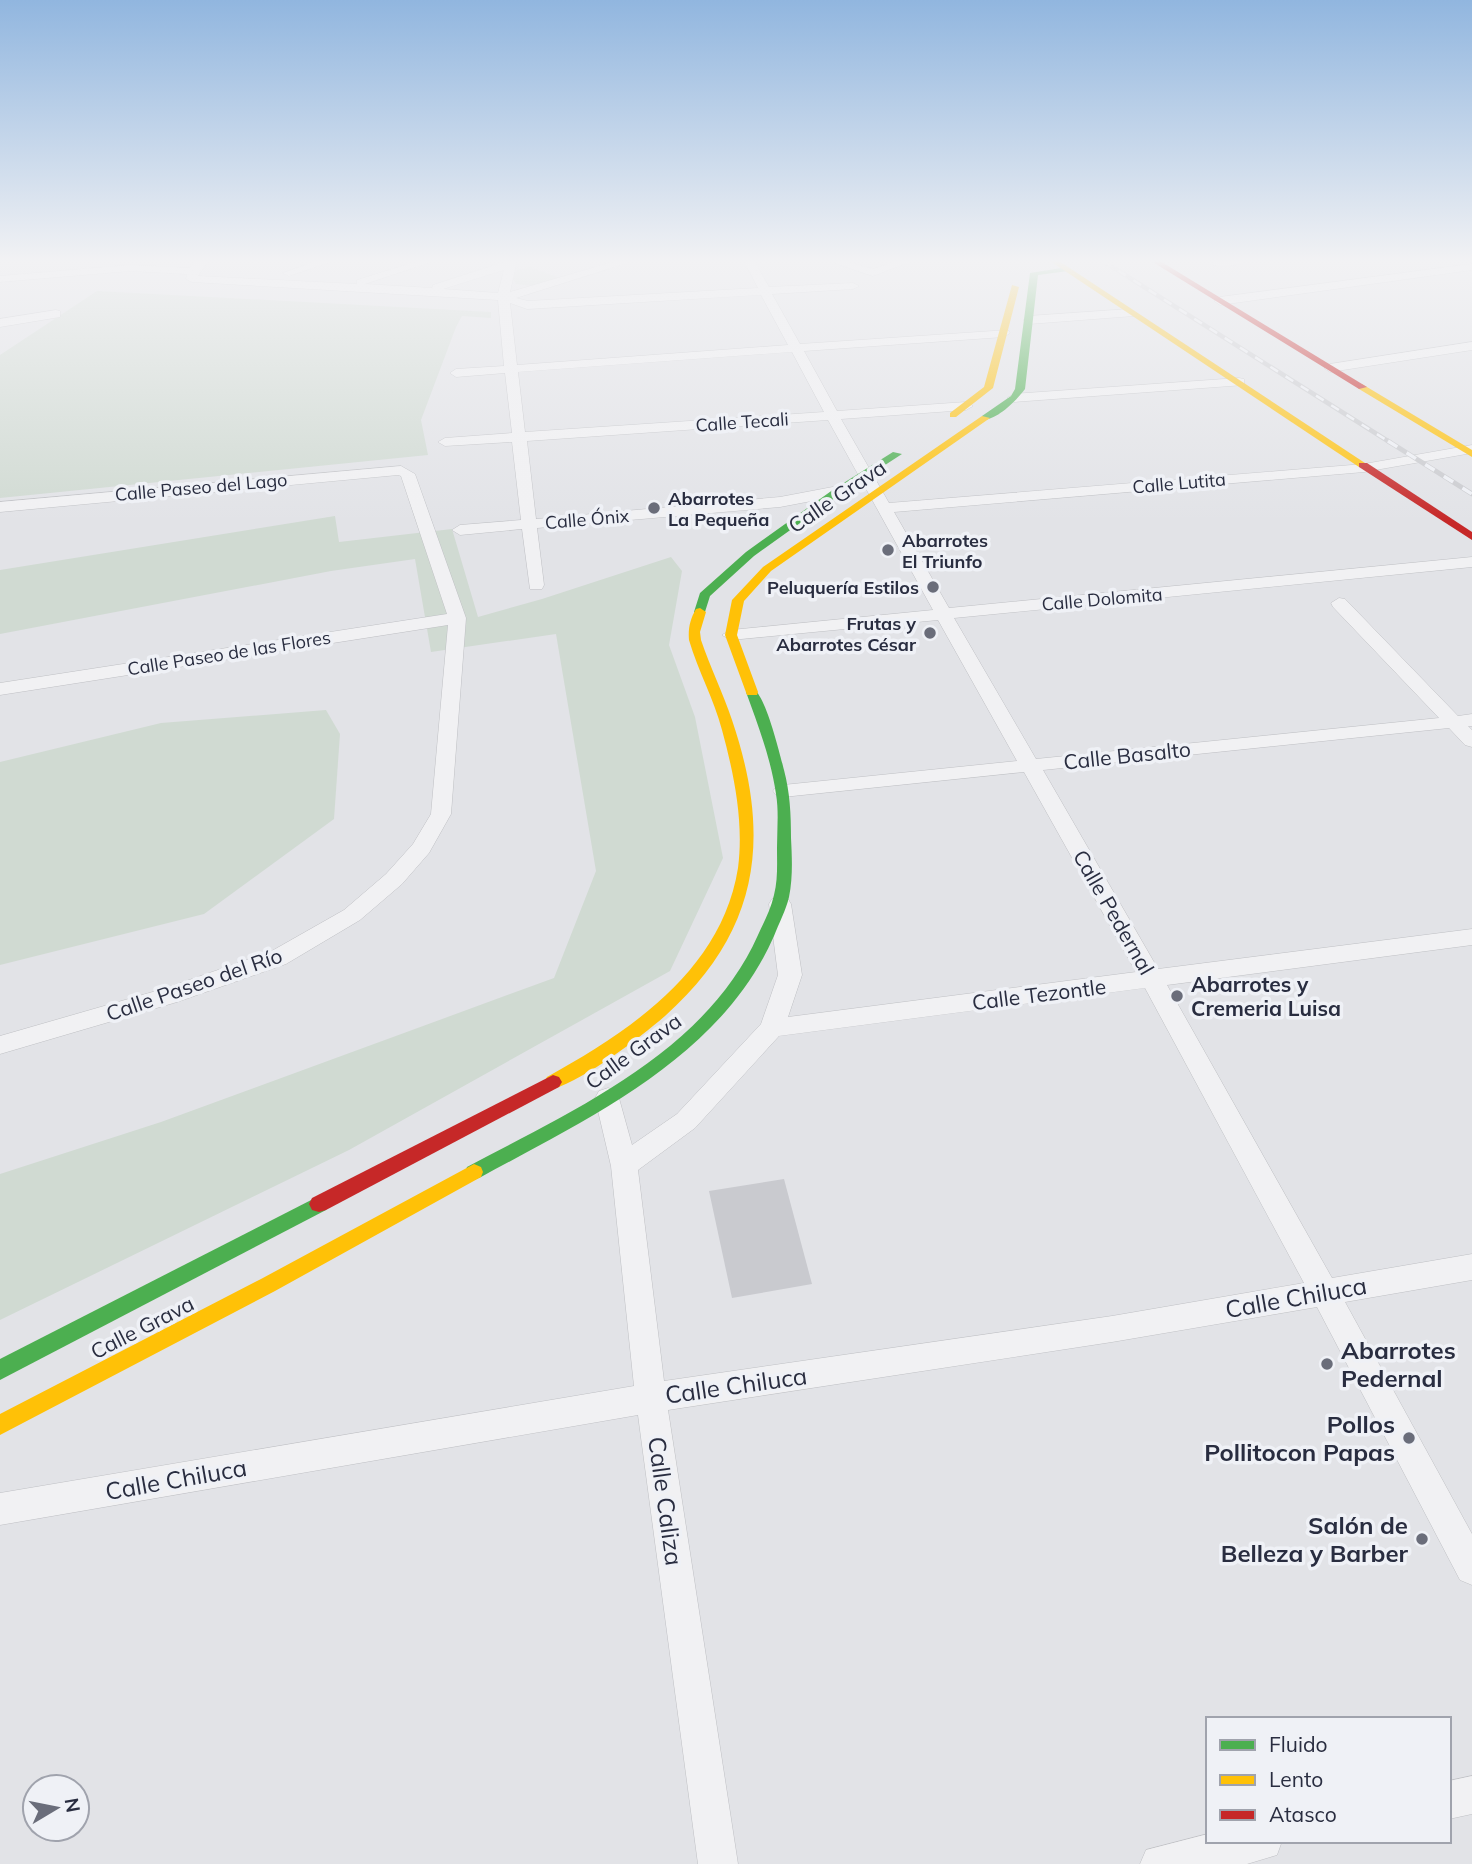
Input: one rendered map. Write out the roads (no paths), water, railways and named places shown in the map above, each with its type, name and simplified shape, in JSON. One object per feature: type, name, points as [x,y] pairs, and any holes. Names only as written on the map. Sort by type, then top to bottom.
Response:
[{"type":"main road","points":[[945,421],[988,388],[1000,348]]},
{"type":"main road","points":[[1014,398],[1020,389],[1025,348]]},
{"type":"main road","points":[[1185,348],[1472,537]]},
{"type":"main road","points":[[1297,348],[1470,451]]},
{"type":"main road","name":"Calle Grava","points":[[0,1425],[268,1285],[608,1098],[689,1041],[720,1008],[753,962],[780,904],[784,868],[783,792],[762,719],[731,635],[738,600],[767,569],[881,501],[1014,398]]},
{"type":"main road","name":"Calle Grava","points":[[0,1370],[557,1080],[641,1027],[688,985],[719,945],[735,905],[745,869],[745,809],[728,725],[694,634],[704,595],[750,554],[912,443]]},
{"type":"street","points":[[507,348],[536,585]]},
{"type":"street","points":[[456,373],[782,348]]},
{"type":"street","name":"Calle Pedernal","points":[[796,348],[1152,979],[1324,1291],[1472,1568]]},
{"type":"street","points":[[1330,368],[1459,348]]},
{"type":"street","points":[[1014,398],[1239,382]]},
{"type":"street","name":"Calle Tecali","points":[[444,442],[966,406]]},
{"type":"street","name":"Calle Lutita","points":[[881,501],[1364,468],[1470,451]]},
{"type":"street","name":"Calle Paseo del Lago","points":[[0,506],[401,470]]},
{"type":"street","name":"Calle Paseo del Río","points":[[0,1045],[169,996],[278,958],[352,915],[394,878],[421,848],[440,814],[457,618],[408,474],[401,470]]},
{"type":"street","name":"Calle Ónix","points":[[460,530],[780,502],[838,492]]},
{"type":"street","name":"Calle Dolomita","points":[[731,635],[1301,581],[1472,562]]},
{"type":"street","points":[[1339,603],[1463,721],[1472,741]]},
{"type":"street","name":"Calle Paseo de las Flores","points":[[0,689],[457,618]]},
{"type":"street","name":"Calle Basalto","points":[[783,792],[1463,721]]},
{"type":"street","points":[[624,1166],[686,1121],[772,1028],[790,975],[780,904]]},
{"type":"street","name":"Calle Tezontle","points":[[772,1028],[1472,937]]},
{"type":"street","name":"Calle Caliza","points":[[608,1098],[624,1166],[652,1398],[718,1864]]},
{"type":"street","name":"Calle Chiluca","points":[[0,1510],[652,1398],[1112,1329],[1472,1267]]},
{"type":"street","points":[[1451,1800],[1472,1795]]},
{"type":"street","points":[[1160,1864],[1254,1843]]},
{"type":"railway","points":[[1241,348],[1391,443]]},
{"type":"railway","points":[[1388,441],[1472,494]]},
{"type":"place","name":"Abarrotes La Pequeña","points":[[654,508]]},
{"type":"place","name":"Abarrotes El Triunfo","points":[[888,550]]},
{"type":"place","name":"Peluquería Estilos","points":[[933,587]]},
{"type":"place","name":"Frutas y Abarrotes César","points":[[930,633]]},
{"type":"place","name":"Abarrotes y Cremeria Luisa","points":[[1177,996]]},
{"type":"place","name":"Abarrotes Pedernal","points":[[1327,1364]]},
{"type":"place","name":"Pollos Pollitocon Papas","points":[[1409,1438]]},
{"type":"place","name":"Salón de Belleza y Barber","points":[[1422,1539]]}]
